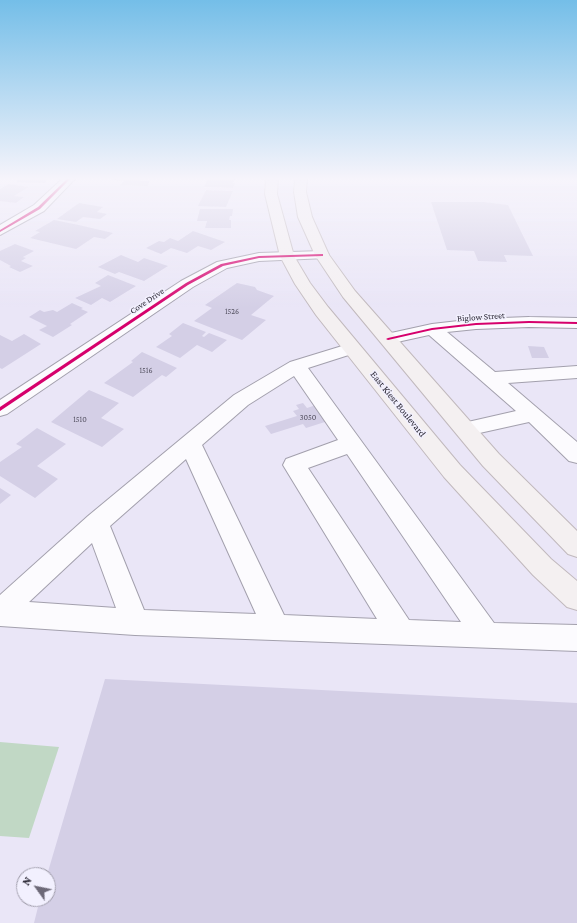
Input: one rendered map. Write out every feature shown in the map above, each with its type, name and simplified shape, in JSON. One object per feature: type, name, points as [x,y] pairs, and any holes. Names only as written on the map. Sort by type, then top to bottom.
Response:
[{"type":"main road","name":"East Kiest Boulevard","points":[[277,222],[286,256],[322,311],[452,471],[542,567],[577,598]]},
{"type":"main road","points":[[307,222],[322,255],[349,294],[491,460],[577,547]]},
{"type":"main road","points":[[352,348],[388,339]]},
{"type":"street","points":[[0,231],[15,222]]},
{"type":"street","name":"Cove Drive","points":[[0,409],[194,280],[222,265],[260,257],[322,255]]},
{"type":"street","name":"Biglow Street","points":[[388,339],[432,330],[476,324],[529,322],[577,323]]},
{"type":"street","points":[[432,330],[534,414],[577,455]]},
{"type":"street","points":[[0,613],[97,523],[241,400],[298,366],[352,348]]},
{"type":"street","points":[[298,366],[487,636]]},
{"type":"street","points":[[490,378],[577,372]]},
{"type":"street","points":[[466,429],[534,414]]},
{"type":"street","points":[[190,443],[276,628]]},
{"type":"street","points":[[353,443],[294,465],[401,632]]},
{"type":"street","points":[[97,523],[134,622]]},
{"type":"street","points":[[0,613],[134,622],[487,636],[577,638]]},
{"type":"green space","points":[[0,742],[59,747],[29,838],[0,836]]},
{"type":"building","points":[[50,222],[64,222],[113,233],[105,239],[94,237],[76,249],[30,238],[40,232],[35,231]]},
{"type":"building","points":[[207,222],[231,222],[231,228],[205,228]]},
{"type":"building","points":[[438,222],[516,222],[533,256],[504,255],[507,262],[478,261],[474,251],[447,250]]},
{"type":"building","points":[[193,231],[225,242],[211,250],[198,246],[187,253],[171,248],[161,254],[146,248],[159,241],[164,242],[170,238],[178,241]]},
{"type":"building","points":[[15,244],[34,251],[23,257],[26,258],[21,261],[33,266],[20,272],[9,267],[11,266],[0,260],[0,251]]},
{"type":"building","points":[[121,255],[138,262],[144,258],[168,266],[144,281],[119,272],[115,274],[98,267]]},
{"type":"building","points":[[108,275],[136,286],[110,302],[102,298],[91,305],[75,298],[101,286],[95,283]]},
{"type":"building","points":[[237,283],[255,287],[257,290],[274,296],[251,315],[266,320],[242,340],[194,321],[212,308],[205,305]]},
{"type":"building","points":[[72,303],[88,312],[70,324],[72,325],[53,337],[39,330],[47,326],[29,317],[40,310],[44,312],[53,310],[57,312]]},
{"type":"building","points":[[183,323],[206,332],[202,336],[204,337],[209,333],[227,340],[212,352],[197,345],[180,358],[156,347],[172,336],[169,334]]},
{"type":"building","points":[[24,334],[41,344],[2,369],[0,368],[0,335],[12,341]]},
{"type":"building","points":[[528,346],[544,347],[549,358],[532,358]]},
{"type":"building","points":[[142,352],[177,368],[166,377],[162,375],[133,397],[104,383],[133,362],[131,361]]},
{"type":"building","points":[[89,390],[119,403],[101,418],[124,429],[102,447],[51,422]]},
{"type":"building","points":[[303,403],[307,408],[316,405],[328,421],[306,428],[303,424],[271,434],[265,426],[297,416],[293,411],[299,409],[296,405]]},
{"type":"building","points":[[37,428],[66,444],[37,466],[58,479],[35,498],[0,476],[0,462],[22,447],[16,444]]},
{"type":"building","points":[[0,488],[11,495],[0,504]]},
{"type":"building","points":[[105,679],[577,703],[577,923],[34,923],[38,907],[56,907],[56,867],[49,867]]},
{"type":"cycle path","points":[[0,231],[15,222]]},
{"type":"cycle path","points":[[0,409],[187,284],[222,265],[259,257],[322,255]]},
{"type":"cycle path","points":[[388,339],[432,329],[476,324],[529,322],[577,323]]}]
